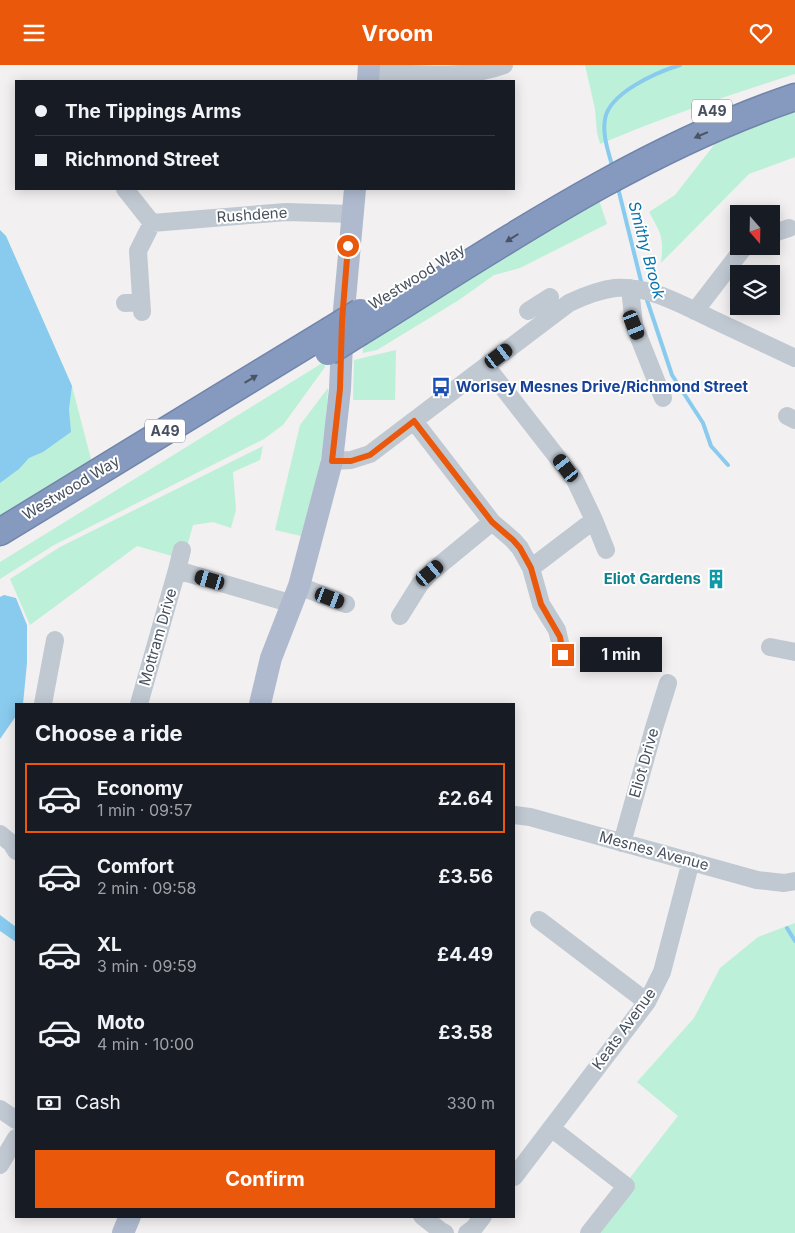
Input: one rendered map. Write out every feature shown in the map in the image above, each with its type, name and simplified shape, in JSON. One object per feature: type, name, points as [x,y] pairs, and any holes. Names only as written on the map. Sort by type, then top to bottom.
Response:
[{"type":"highway","name":"Westwood Way","points":[[0,550],[360,322],[596,177],[634,157],[679,125],[775,85],[795,79]]},
{"type":"highway","name":"Westwood Way","points":[[634,157],[695,137],[795,97]]},
{"type":"highway","name":"Westwood Way","points":[[0,532],[329,342]]},
{"type":"main road","points":[[260,703],[271,657],[296,595],[332,461],[340,389],[342,321],[354,190]]},
{"type":"main road","points":[[123,1233],[129,1218]]},
{"type":"street","points":[[369,73],[455,78],[504,65]]},
{"type":"street","points":[[126,190],[152,223],[138,251],[136,306]]},
{"type":"street","name":"Rushdene","points":[[152,223],[286,212],[352,215]]},
{"type":"street","points":[[780,231],[788,228]]},
{"type":"street","points":[[695,311],[738,255]]},
{"type":"street","points":[[536,313],[569,303],[591,293],[617,288],[640,290],[670,299],[795,358]]},
{"type":"street","points":[[640,290],[634,325],[663,398]]},
{"type":"street","points":[[332,461],[351,461],[370,455],[486,366],[550,297]]},
{"type":"street","points":[[486,366],[575,480],[606,551]]},
{"type":"street","points":[[414,421],[492,522],[520,548],[531,568],[541,604],[560,637],[563,655]]},
{"type":"street","points":[[531,568],[594,520]]},
{"type":"street","points":[[400,615],[415,602],[420,584],[430,573],[492,522]]},
{"type":"street","name":"Mottram Drive","points":[[140,703],[182,550]]},
{"type":"street","name":"Mottram Drive","points":[[177,570],[346,604]]},
{"type":"street","points":[[42,703],[55,640]]},
{"type":"street","points":[[770,647],[795,652]]},
{"type":"street","name":"Eliot Drive","points":[[622,843],[668,683]]},
{"type":"street","name":"Mesnes Avenue","points":[[515,815],[530,817],[769,882],[795,881]]},
{"type":"street","name":"Keats Avenue","points":[[515,1176],[647,1001],[662,973],[691,861]]},
{"type":"street","points":[[539,920],[647,1001]]},
{"type":"street","points":[[0,1109],[15,1119]]},
{"type":"street","points":[[551,1128],[626,1186],[589,1233]]},
{"type":"street","points":[[0,1165],[15,1140]]},
{"type":"street","points":[[425,1218],[446,1233]]},
{"type":"street","points":[[467,1233],[482,1218]]},
{"type":"green space","points":[[585,65],[795,65],[795,74],[697,107],[600,144],[595,109]]},
{"type":"green space","points":[[795,110],[795,157],[749,174],[661,263],[661,236],[649,212],[675,195],[721,136]]},
{"type":"green space","points":[[597,194],[607,224],[520,268],[494,275],[459,300],[377,350],[363,353],[362,337]]},
{"type":"green space","points":[[0,230],[6,236],[72,386],[92,463],[0,520]]},
{"type":"green space","points":[[396,350],[395,400],[353,400],[354,360]]},
{"type":"green space","points":[[324,362],[325,367],[283,425],[264,439],[54,545],[0,579],[0,562]]},
{"type":"green space","points":[[328,388],[326,422],[320,464],[301,536],[275,530],[300,425]]},
{"type":"green space","points":[[263,446],[260,460],[233,472],[236,510],[231,528],[213,522],[193,525],[187,547],[174,546],[172,556],[137,546],[30,625],[10,579],[60,547]]},
{"type":"green space","points":[[795,923],[795,1233],[587,1233],[678,1116],[637,1082],[694,1018],[720,968],[758,937]]},
{"type":"water","points":[[0,230],[6,236],[72,386],[69,409],[71,432],[43,452],[29,458],[19,469],[0,483]]},
{"type":"water","points":[[4,595],[16,598],[27,625],[27,663],[23,703],[15,703],[15,717],[0,739],[0,597]]},
{"type":"water","points":[[0,915],[15,926],[15,941],[0,931]]},
{"type":"waterway","name":"Smithy Brook","points":[[613,169],[604,132],[608,110],[624,92],[635,85],[647,78],[680,65]]},
{"type":"waterway","name":"Smithy Brook","points":[[618,188],[642,285]]},
{"type":"waterway","name":"Smithy Brook","points":[[646,297],[672,375],[703,423],[711,446],[728,465]]},
{"type":"waterway","name":"Smithy Brook","points":[[787,928],[795,941]]},
{"type":"place","name":"Worlsey Mesnes Drive/Richmond Street","points":[[441,387]]},
{"type":"place","name":"Eliot Gardens","points":[[716,579]]},
{"type":"route","points":[[348,246],[342,321],[340,389],[332,461],[351,461],[370,455],[414,421],[492,522],[520,548],[531,568],[541,604],[560,637],[563,655]]}]
